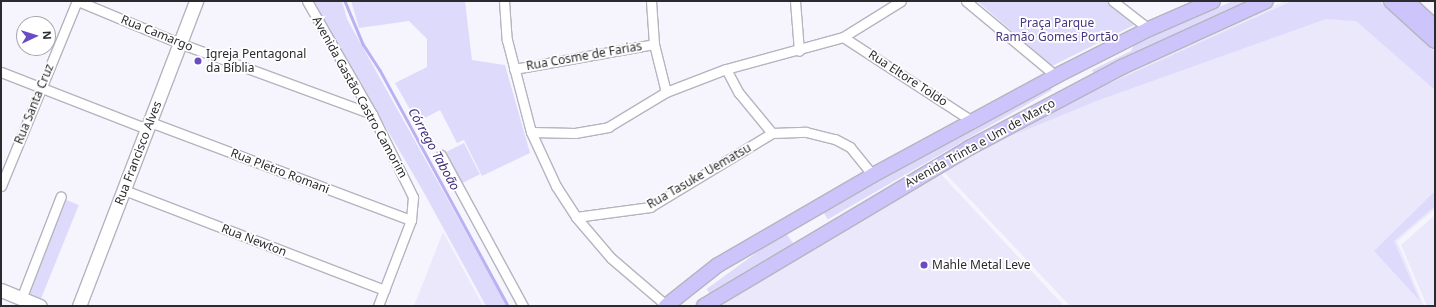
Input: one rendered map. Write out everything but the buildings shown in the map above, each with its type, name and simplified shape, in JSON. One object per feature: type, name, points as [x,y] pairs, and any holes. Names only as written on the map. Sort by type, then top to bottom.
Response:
[{"type":"main road","name":"Avenida Trinta e Um de Março","points":[[667,306],[718,265],[873,175],[1056,76],[1149,29],[1213,1]]},
{"type":"main road","name":"Avenida Trinta e Um de Março","points":[[704,306],[936,166],[1015,123],[1095,80],[1266,1]]},
{"type":"main road","points":[[1391,1],[1435,41]]},
{"type":"main road","points":[[1407,1],[1435,27]]},
{"type":"main road","points":[[1095,80],[1090,72],[1092,66],[1134,37]]},
{"type":"main road","points":[[1015,123],[1025,112],[1056,93],[1059,86],[1056,76]]},
{"type":"street","name":"Rua Camargo","points":[[77,1],[102,5],[179,43],[372,114]]},
{"type":"street","name":"Rua Santa Cruz","points":[[1,186],[77,1]]},
{"type":"street","name":"Rua Francisco Alves","points":[[80,306],[196,1]]},
{"type":"street","name":"Avenida Gastão Castro Camorim","points":[[307,1],[372,114],[409,186],[414,207],[411,220],[378,306]]},
{"type":"street","points":[[504,1],[507,40],[531,132],[556,186],[576,217],[611,258],[667,306]]},
{"type":"street","points":[[651,1],[654,44],[666,92]]},
{"type":"street","points":[[795,1],[799,51]]},
{"type":"street","points":[[531,132],[575,133],[608,127],[666,92],[726,69],[799,51],[843,37],[901,1]]},
{"type":"street","points":[[966,1],[1056,76]]},
{"type":"street","points":[[1113,1],[1149,29]]},
{"type":"street","name":"Rua Eltore Toldo","points":[[843,37],[972,121]]},
{"type":"street","name":"Rua Cosme de Farias","points":[[514,69],[654,44]]},
{"type":"street","points":[[726,69],[739,93],[772,133],[806,132],[835,139],[850,147],[873,175]]},
{"type":"street","name":"Rua Pletro Romani","points":[[1,72],[40,88],[148,125],[411,220]]},
{"type":"street","name":"Rua Tasuke Uematsu","points":[[576,217],[650,207],[772,133]]},
{"type":"street","points":[[441,155],[523,306]]},
{"type":"street","name":"Rua Newton","points":[[124,190],[384,290]]},
{"type":"street","points":[[21,299],[61,196]]},
{"type":"street","points":[[1,290],[40,306]]},
{"type":"shaded area","points":[[1285,1],[1383,1],[1435,48],[1435,209],[1397,241],[1424,306],[1070,306],[944,172],[1082,94]]},
{"type":"shaded area","points":[[940,173],[1064,306],[719,306],[770,271]]},
{"type":"shaded area","points":[[1435,215],[1435,306],[1427,306],[1401,245]]},
{"type":"shaded area","points":[[443,232],[483,306],[414,306]]},
{"type":"green space","points":[[312,1],[342,1],[347,19],[507,306],[486,306],[423,191]]},
{"type":"green space","points":[[351,1],[465,1],[472,60],[505,65],[530,153],[482,176],[464,140],[457,143],[440,110],[417,122],[395,83],[427,67],[427,39],[409,21],[359,28]]},
{"type":"green space","name":"Praça Parque Ramão Gomes Portão","points":[[977,1],[1109,1],[1138,23],[1052,66]]},
{"type":"green space","points":[[1233,1],[1255,1],[1095,76],[1092,70],[1131,51],[1135,43]]},
{"type":"green space","points":[[1292,1],[1379,1],[1435,52],[1435,90],[1356,21],[1326,19],[1099,100],[1016,134],[1082,96]]},
{"type":"green space","points":[[1048,83],[1052,90],[828,219],[824,212]]},
{"type":"green space","points":[[464,143],[480,174],[462,183],[446,152]]},
{"type":"green space","points":[[1435,191],[1435,206],[1394,241],[1420,301],[1374,251]]},
{"type":"green space","points":[[64,199],[79,205],[41,299],[26,293]]},
{"type":"green space","points":[[785,232],[793,243],[715,300],[707,289]]},
{"type":"waterway","name":"Córrego Taboão","points":[[345,1],[363,44],[380,70],[508,306]]},
{"type":"place","name":"Igreja Pentagonal da Bíblia","points":[[198,61]]},
{"type":"place","name":"Mahle Metal Leve","points":[[924,265]]}]
